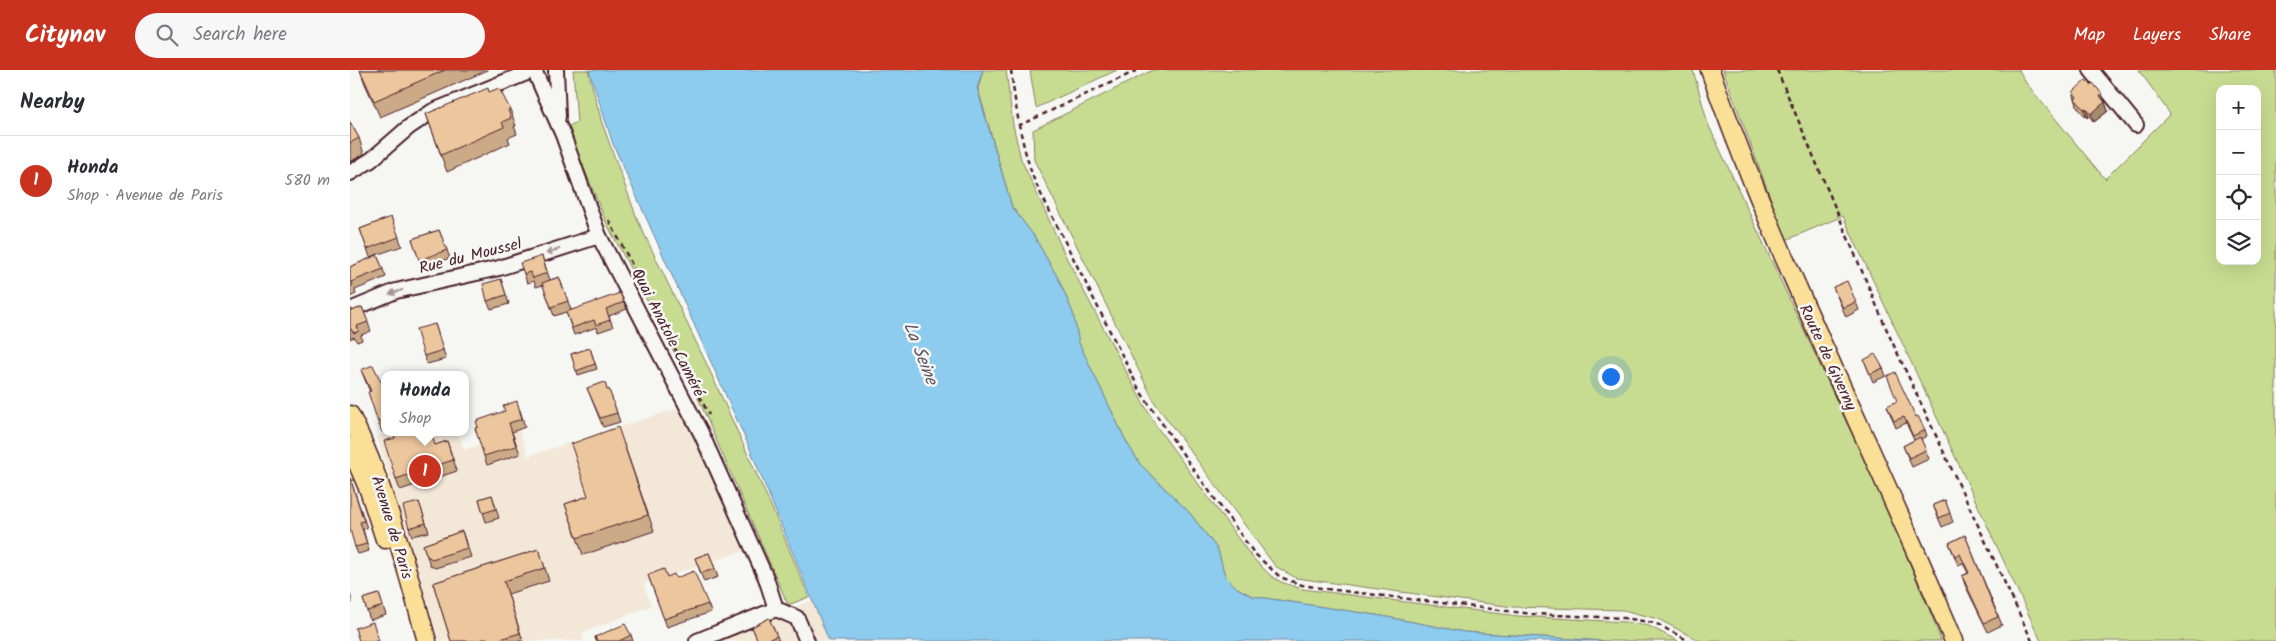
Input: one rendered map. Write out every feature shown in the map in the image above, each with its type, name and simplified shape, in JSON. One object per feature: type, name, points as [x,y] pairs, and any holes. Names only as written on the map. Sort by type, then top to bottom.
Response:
[{"type":"main road","name":"Route de Giverny","points":[[1710,70],[1738,149],[1789,269],[1911,536],[1954,641]]},
{"type":"main road","name":"Avenue de Paris","points":[[350,415],[370,457],[381,486],[427,641]]},
{"type":"main road","name":"Avenue de Paris","points":[[350,446],[369,490],[416,641]]},
{"type":"street","points":[[350,173],[371,160],[409,127],[432,111],[534,70]]},
{"type":"street","name":"Quai Anatole Caméré","points":[[534,70],[558,124],[599,236],[701,433],[766,578],[776,609]]},
{"type":"street","points":[[556,70],[558,124]]},
{"type":"street","points":[[2091,70],[2136,125]]},
{"type":"street","name":"Rue du Moussel","points":[[350,310],[396,291],[499,268],[599,236]]},
{"type":"street","points":[[697,641],[776,609],[797,618],[807,641]]},
{"type":"path","points":[[1011,70],[1018,126],[1024,151],[1035,182],[1140,391],[1254,553],[1280,577],[1302,585],[1327,589],[1532,614],[1624,618],[1647,621],[1655,623],[1689,641]]},
{"type":"path","points":[[1018,126],[1138,70]]},
{"type":"path","points":[[1777,70],[1889,335],[2032,641]]},
{"type":"shaded area","points":[[694,397],[761,545],[644,584],[651,606],[582,633],[584,641],[439,641],[377,436],[459,436],[464,450],[519,430],[528,456],[682,407]]},
{"type":"shaded area","points":[[812,600],[829,641],[714,641]]},
{"type":"green space","points":[[573,70],[588,70],[602,123],[638,221],[708,367],[772,508],[809,597],[788,605],[698,398],[606,222],[567,127],[577,122]]},
{"type":"green space","points":[[983,70],[1006,70],[1013,125],[1021,159],[1066,257],[1138,394],[1157,427],[1251,556],[1271,576],[1281,582],[1302,589],[1518,616],[1625,622],[1649,626],[1678,641],[1603,641],[1464,632],[1382,616],[1252,596],[1237,588],[1225,576],[1218,550],[1189,512],[1140,464],[1127,443],[1079,343],[1073,313],[1059,280],[1034,236],[1012,207],[978,89]]},
{"type":"green space","points":[[1030,70],[1117,70],[1036,108]]},
{"type":"green space","points":[[1153,70],[1693,70],[1708,124],[1885,505],[1941,641],[1700,641],[1658,619],[1623,610],[1513,607],[1296,578],[1275,566],[1155,403],[1034,160],[1033,130]]},
{"type":"green space","points":[[1723,70],[2019,70],[2026,83],[2105,179],[2170,114],[2139,70],[2276,70],[2276,641],[2041,641],[1843,216],[1786,240]]},
{"type":"water","name":"La Seine","points":[[589,70],[983,70],[977,88],[1012,207],[1034,236],[1059,280],[1073,313],[1079,343],[1127,443],[1140,464],[1189,512],[1218,550],[1225,576],[1237,588],[1252,596],[1382,616],[1464,632],[1603,641],[829,641],[750,449],[613,144]]},
{"type":"building","points":[[360,70],[445,70],[374,101]]},
{"type":"building","points":[[2086,80],[2091,85],[2093,83],[2102,94],[2100,96],[2105,102],[2091,114],[2075,99],[2077,97],[2073,92]]},
{"type":"building","points":[[488,88],[489,92],[499,88],[510,109],[508,110],[511,118],[502,122],[504,127],[441,155],[426,114]]},
{"type":"building","points":[[350,122],[359,138],[350,143]]},
{"type":"building","points":[[391,217],[399,237],[367,249],[360,229]]},
{"type":"building","points":[[439,230],[447,250],[419,260],[412,239]]},
{"type":"building","points":[[377,255],[383,269],[351,282],[353,285],[350,287],[350,267]]},
{"type":"building","points":[[542,256],[547,273],[533,278],[530,272],[524,274],[520,263]]},
{"type":"building","points":[[559,277],[568,301],[551,307],[542,283]]},
{"type":"building","points":[[501,279],[506,295],[487,301],[483,284]]},
{"type":"building","points":[[1847,281],[1856,302],[1843,308],[1833,287]]},
{"type":"building","points":[[620,293],[624,302],[606,309],[610,320],[596,325],[594,320],[572,328],[566,312]]},
{"type":"building","points":[[362,307],[368,322],[357,326],[359,331],[354,333],[350,329],[350,309],[352,311]]},
{"type":"building","points":[[435,324],[443,350],[424,356],[416,329]]},
{"type":"building","points":[[590,348],[595,364],[576,371],[571,354]]},
{"type":"building","points":[[1875,354],[1883,368],[1870,374],[1864,360]]},
{"type":"building","points":[[373,365],[381,382],[381,421],[378,422],[368,392],[371,391],[361,370]]},
{"type":"building","points":[[1895,372],[1916,417],[1918,416],[1925,430],[1913,436],[1904,417],[1894,421],[1887,406],[1897,401],[1887,376]]},
{"type":"building","points":[[605,382],[617,413],[600,418],[587,388]]},
{"type":"building","points":[[517,401],[522,419],[509,423],[516,446],[484,456],[475,428],[478,427],[476,421],[505,411],[503,406]]},
{"type":"building","points":[[618,427],[648,515],[577,538],[565,504],[588,496],[571,444]]},
{"type":"building","points":[[394,436],[432,436],[435,445],[447,441],[453,460],[396,479],[384,441],[395,438]]},
{"type":"building","points":[[1920,437],[1926,450],[1909,458],[1903,446]]},
{"type":"building","points":[[350,478],[364,521],[360,522],[367,544],[355,547],[350,529]]},
{"type":"building","points":[[492,495],[496,509],[483,513],[479,499]]},
{"type":"building","points":[[1945,500],[1950,513],[1939,518],[1933,505]]},
{"type":"building","points":[[419,502],[426,523],[409,528],[403,506]]},
{"type":"building","points":[[462,531],[467,548],[432,559],[427,556],[423,545]]},
{"type":"building","points":[[1965,535],[1998,617],[1984,623],[1962,576],[1969,573],[1960,554],[1955,556],[1949,543]]},
{"type":"building","points":[[539,549],[545,568],[504,581],[520,633],[494,641],[488,641],[487,638],[477,641],[451,641],[433,583]]},
{"type":"building","points":[[709,553],[715,569],[701,573],[695,558]]},
{"type":"building","points":[[664,569],[667,577],[674,574],[676,578],[694,571],[708,604],[664,619],[648,575]]},
{"type":"building","points":[[379,594],[383,606],[367,611],[363,599]]},
{"type":"building","points":[[769,618],[777,636],[765,641],[758,641],[752,627]]},
{"type":"building","points":[[373,622],[379,641],[359,641],[355,628]]},
{"type":"building","points":[[625,624],[631,635],[619,641],[597,641],[595,637]]},
{"type":"place","name":"Honda","points":[[425,471]]}]
